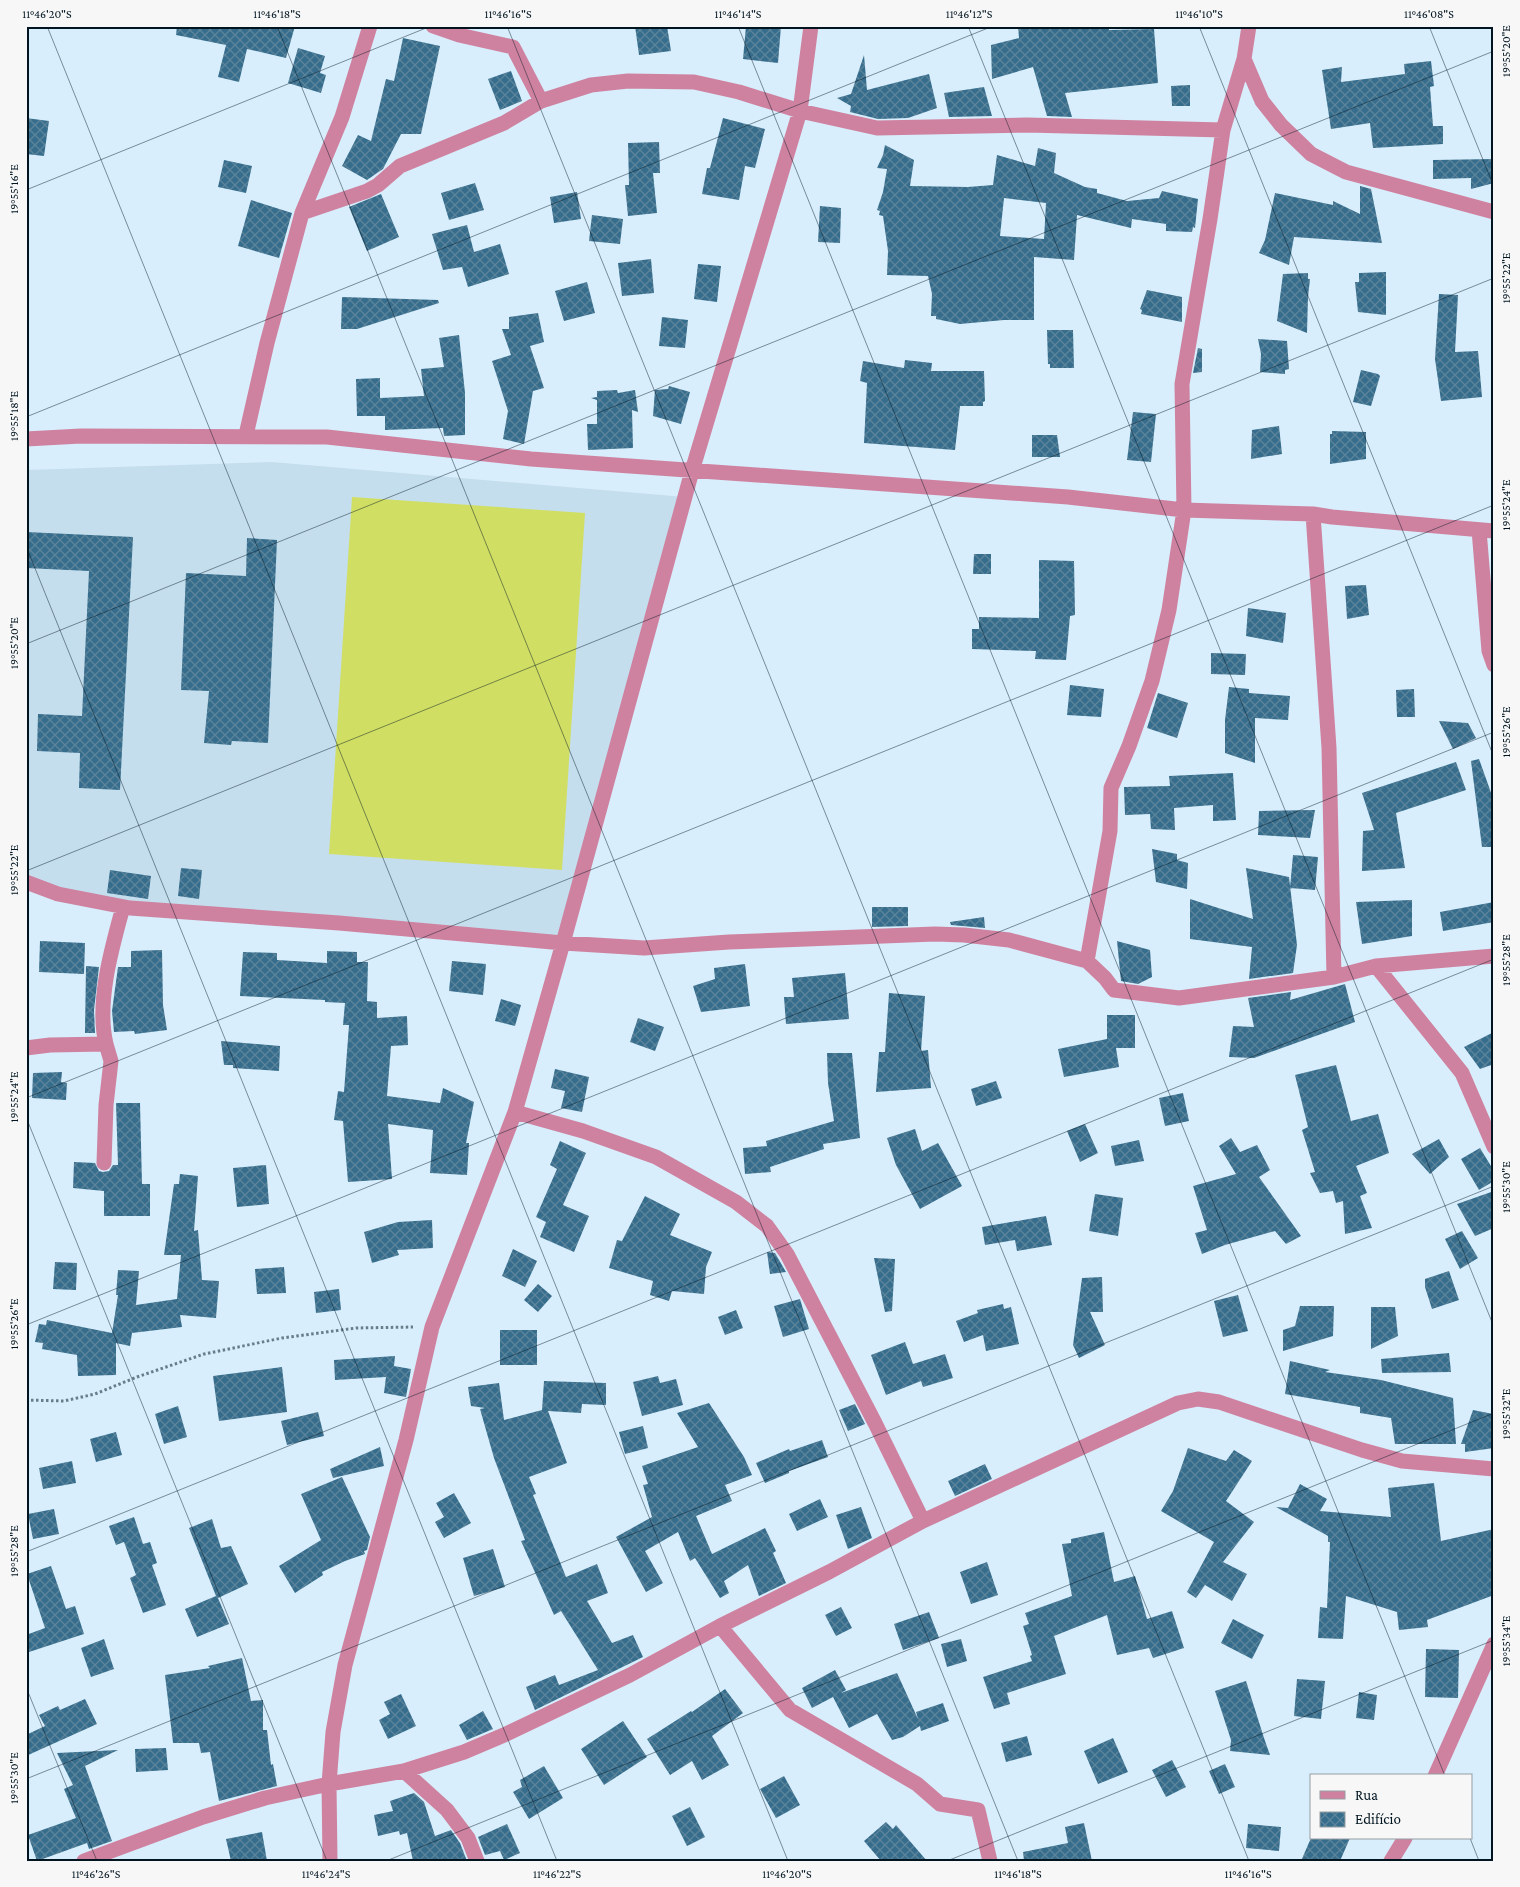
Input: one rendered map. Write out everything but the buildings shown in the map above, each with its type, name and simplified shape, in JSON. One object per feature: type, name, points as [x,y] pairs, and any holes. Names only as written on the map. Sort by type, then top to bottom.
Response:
[{"type":"street","points":[[246,436],[302,213],[342,118],[370,26]]},
{"type":"street","points":[[433,26],[459,35],[513,47],[541,101]]},
{"type":"street","points":[[330,1861],[329,1784],[333,1732],[345,1665],[406,1440],[432,1327],[515,1112],[692,471],[800,111],[811,26]]},
{"type":"street","points":[[1087,961],[1110,831],[1111,788],[1152,680],[1169,610],[1184,510],[1182,384],[1210,220],[1223,130],[1244,59],[1249,26]]},
{"type":"street","points":[[1244,59],[1262,101],[1281,125],[1311,154],[1346,172],[1494,212]]},
{"type":"street","points":[[302,213],[378,185],[400,166],[504,123],[541,101],[591,85],[628,80],[694,82],[739,92],[800,111],[877,128],[1028,125],[1223,130]]},
{"type":"street","points":[[26,439],[81,436],[328,437],[531,459],[1068,497],[1184,510],[1313,514],[1486,530],[1489,651],[1494,665]]},
{"type":"street","points":[[1313,514],[1329,748],[1334,977]]},
{"type":"street","points":[[26,882],[58,894],[123,907],[644,948],[729,942],[935,934],[964,935],[1009,940],[1087,961],[1105,978],[1114,990],[1179,998],[1334,977],[1376,966],[1494,956]]},
{"type":"street","points":[[104,1163],[106,1105],[111,1061],[106,1044],[104,1023],[107,970],[123,907]]},
{"type":"street","points":[[1376,966],[1462,1072],[1494,1147]]},
{"type":"street","points":[[26,1048],[50,1045],[106,1044]]},
{"type":"street","points":[[515,1112],[583,1131],[656,1157],[736,1202],[767,1226],[787,1254],[875,1423],[923,1521]]},
{"type":"street","points":[[84,1861],[203,1817],[265,1798],[329,1784],[404,1771],[464,1752],[630,1675],[720,1626],[829,1572],[923,1521],[1178,1403],[1198,1399],[1219,1402],[1362,1450],[1402,1461],[1494,1469]]},
{"type":"street","points":[[720,1626],[790,1710],[917,1784],[940,1804],[978,1810],[990,1861]]},
{"type":"street","points":[[1436,1774],[1494,1644]]},
{"type":"street","points":[[404,1771],[447,1810],[468,1838],[477,1861]]},
{"type":"street","points":[[1391,1861],[1404,1840]]},
{"type":"path","points":[[26,1400],[64,1402],[96,1394],[137,1377],[204,1354],[282,1338],[356,1328],[432,1327]]},
{"type":"shaded area","points":[[272,462],[685,497],[563,943],[123,907],[26,882],[26,470]]},
{"type":"green space","points":[[352,497],[585,513],[562,870],[329,854]]}]
